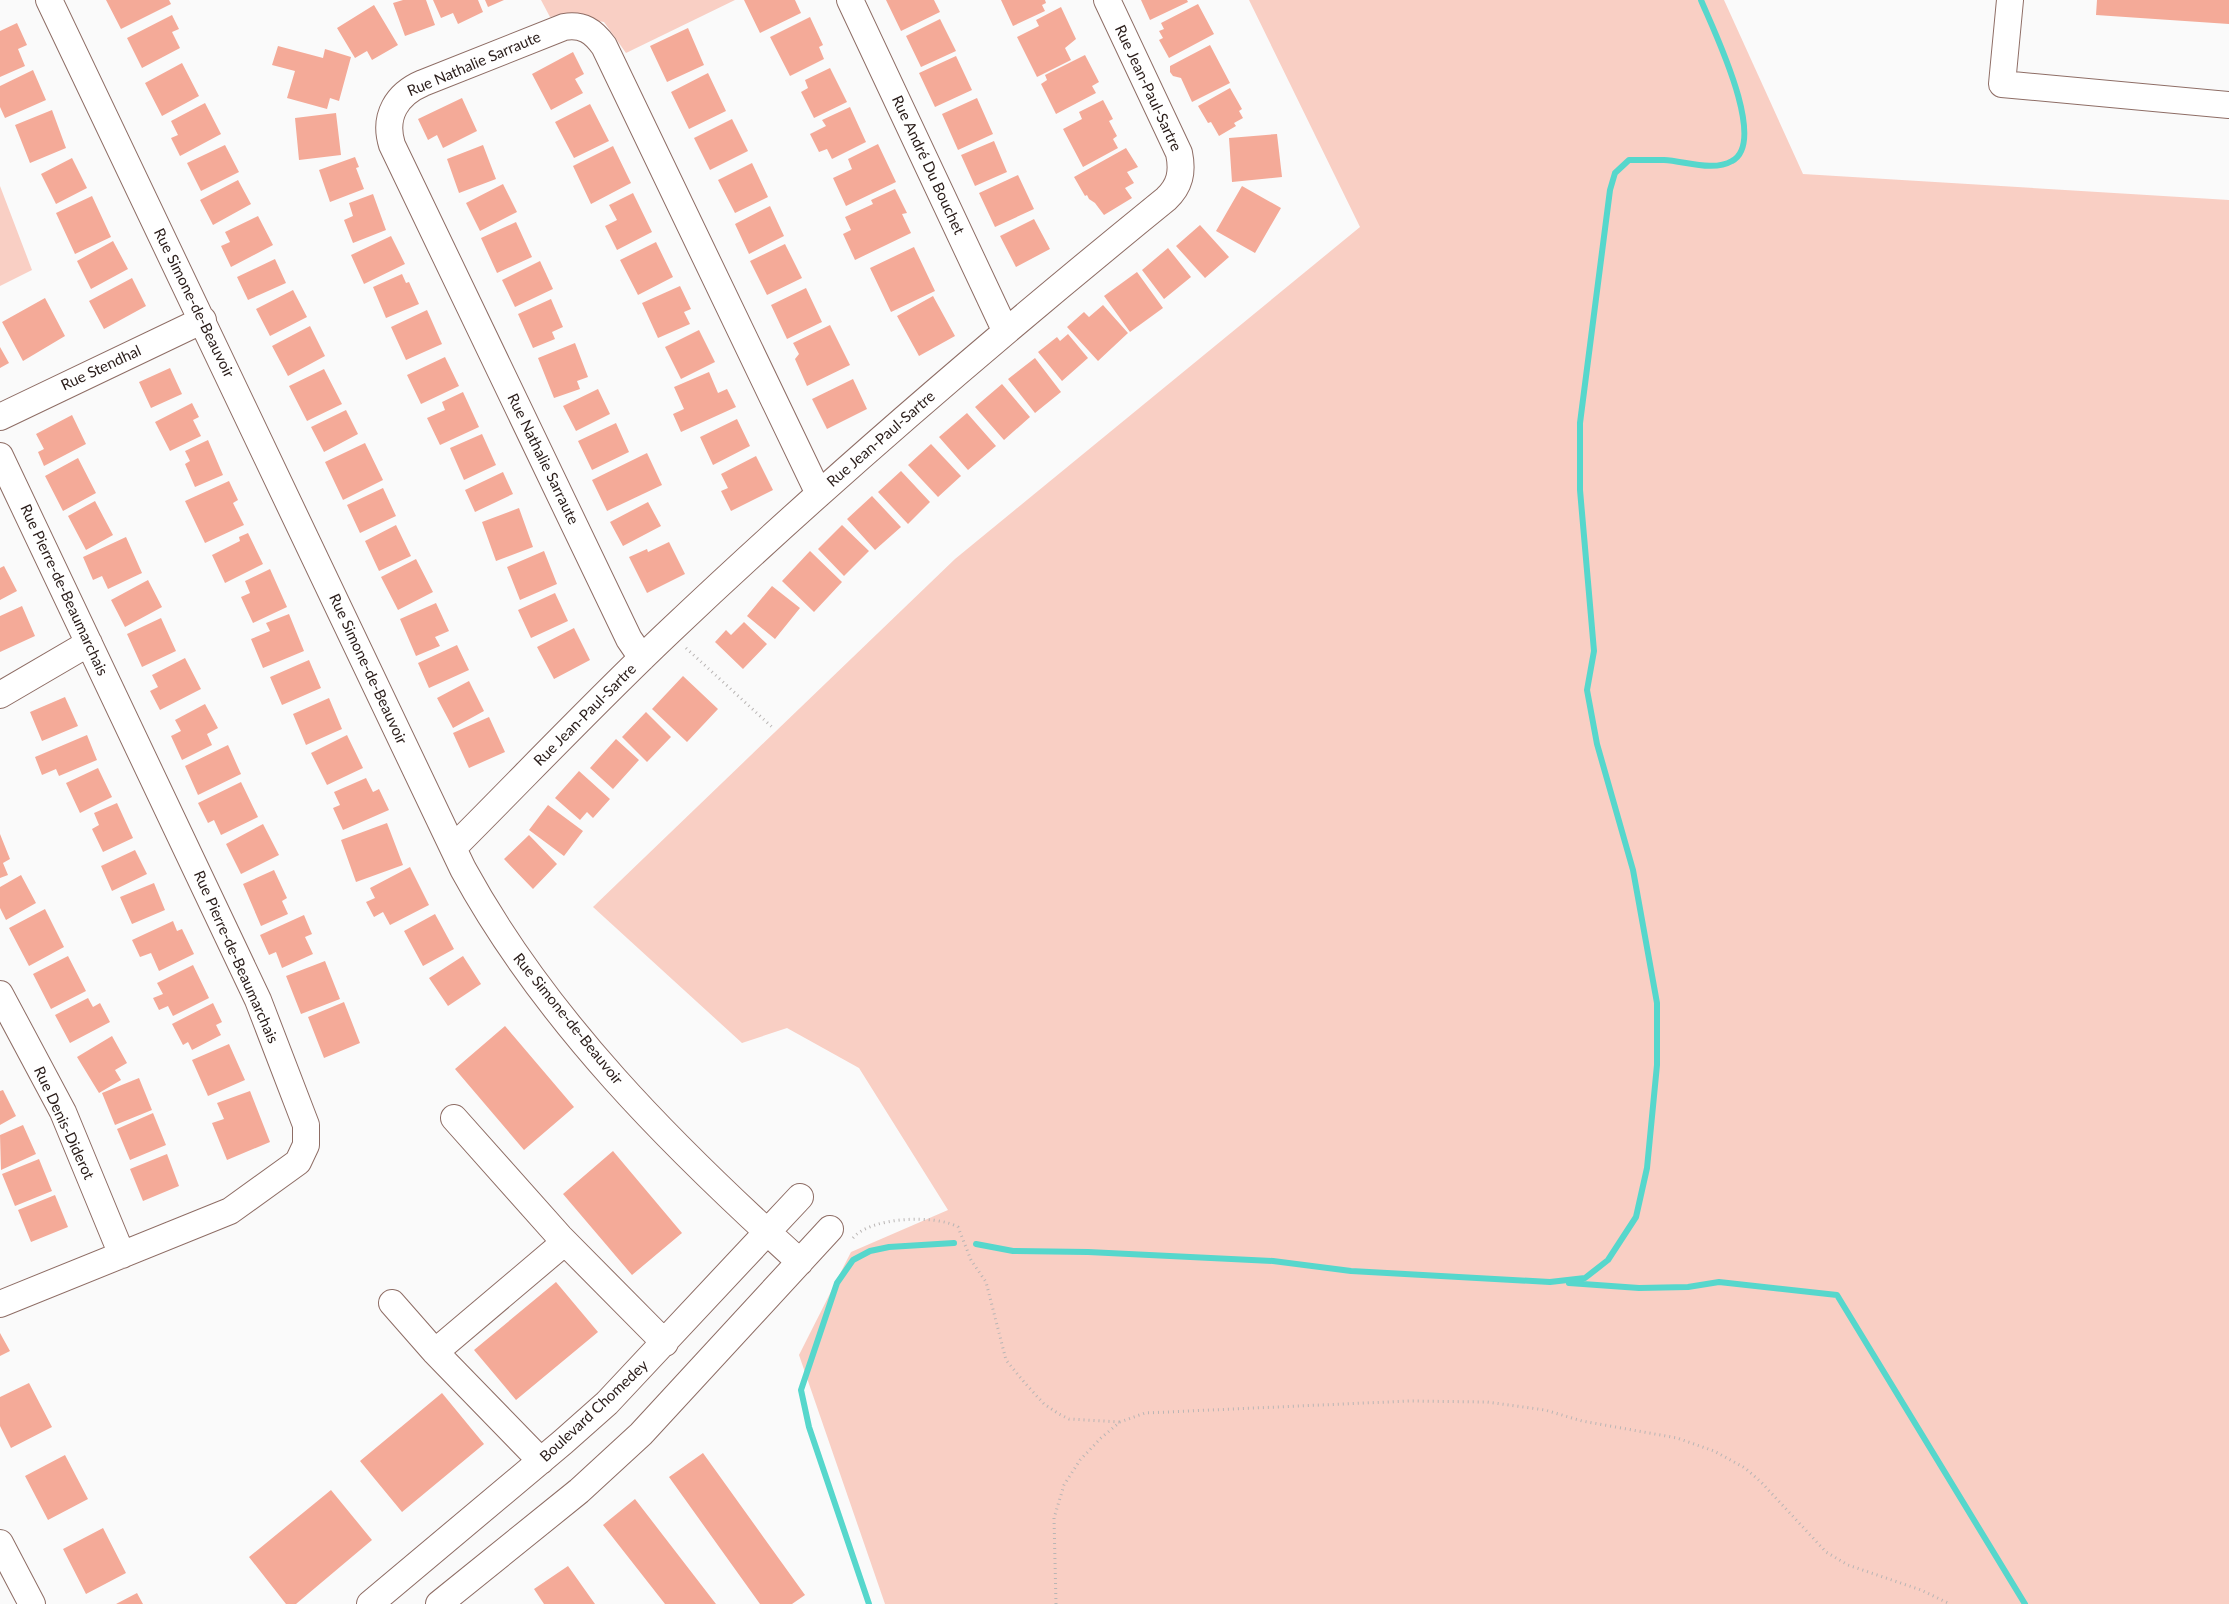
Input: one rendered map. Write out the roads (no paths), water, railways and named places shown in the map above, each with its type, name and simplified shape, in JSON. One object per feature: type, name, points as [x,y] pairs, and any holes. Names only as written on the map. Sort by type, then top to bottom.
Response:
[{"type":"street","name":"Rue Simone-de-Beauvoir","points":[[49,0],[453,848],[489,917],[541,989],[584,1043],[629,1094],[800,1262]]},
{"type":"street","name":"Rue André Du Bouchet","points":[[850,0],[1005,330]]},
{"type":"street","name":"Rue Jean-Paul-Sartre","points":[[453,848],[642,658],[819,494],[1005,330],[1166,199],[1177,187],[1180,178],[1181,162],[1172,136],[1107,0]]},
{"type":"street","points":[[2010,0],[2002,84],[2229,105]]},
{"type":"street","name":"Rue Nathalie Sarraute","points":[[642,658],[629,639],[395,150],[390,137],[389,125],[390,115],[399,98],[417,86],[555,30],[573,25],[584,27],[593,32],[604,46],[819,494]]},
{"type":"street","name":"Rue Stendhal","points":[[0,417],[202,320]]},
{"type":"street","name":"Rue Pierre-de-Beaumarchais","points":[[0,456],[258,1000],[306,1125],[307,1135],[306,1145],[298,1162],[230,1212],[0,1304]]},
{"type":"street","points":[[0,695],[89,643]]},
{"type":"street","name":"Rue Denis-Diderot","points":[[0,994],[63,1112],[122,1254]]},
{"type":"street","points":[[454,1118],[565,1242],[665,1343]]},
{"type":"street","name":"Boulevard Chomedey","points":[[370,1604],[541,1461],[607,1403],[800,1197]]},
{"type":"street","points":[[439,1604],[579,1491],[641,1434],[800,1262],[839,1237]]},
{"type":"street","points":[[435,1352],[565,1242]]},
{"type":"street","points":[[392,1303],[435,1352],[541,1461]]},
{"type":"street","points":[[0,1544],[32,1604]]},
{"type":"waterway","points":[[976,1244],[1013,1251],[1088,1252],[1273,1261],[1351,1271],[1550,1282],[1585,1278],[1608,1260],[1636,1217],[1647,1168],[1657,1065],[1657,1003],[1633,870],[1597,744],[1587,690],[1594,651],[1580,490],[1580,423],[1610,190],[1615,173],[1629,160],[1664,160],[1716,166],[1732,161],[1742,150],[1744,132],[1741,109],[1725,58],[1701,0]]},
{"type":"waterway","points":[[869,1604],[809,1427],[801,1390],[837,1283],[853,1260],[870,1251],[889,1247],[954,1243]]},
{"type":"waterway","points":[[1569,1283],[1639,1288],[1688,1287],[1719,1282],[1837,1295],[2025,1604]]}]
